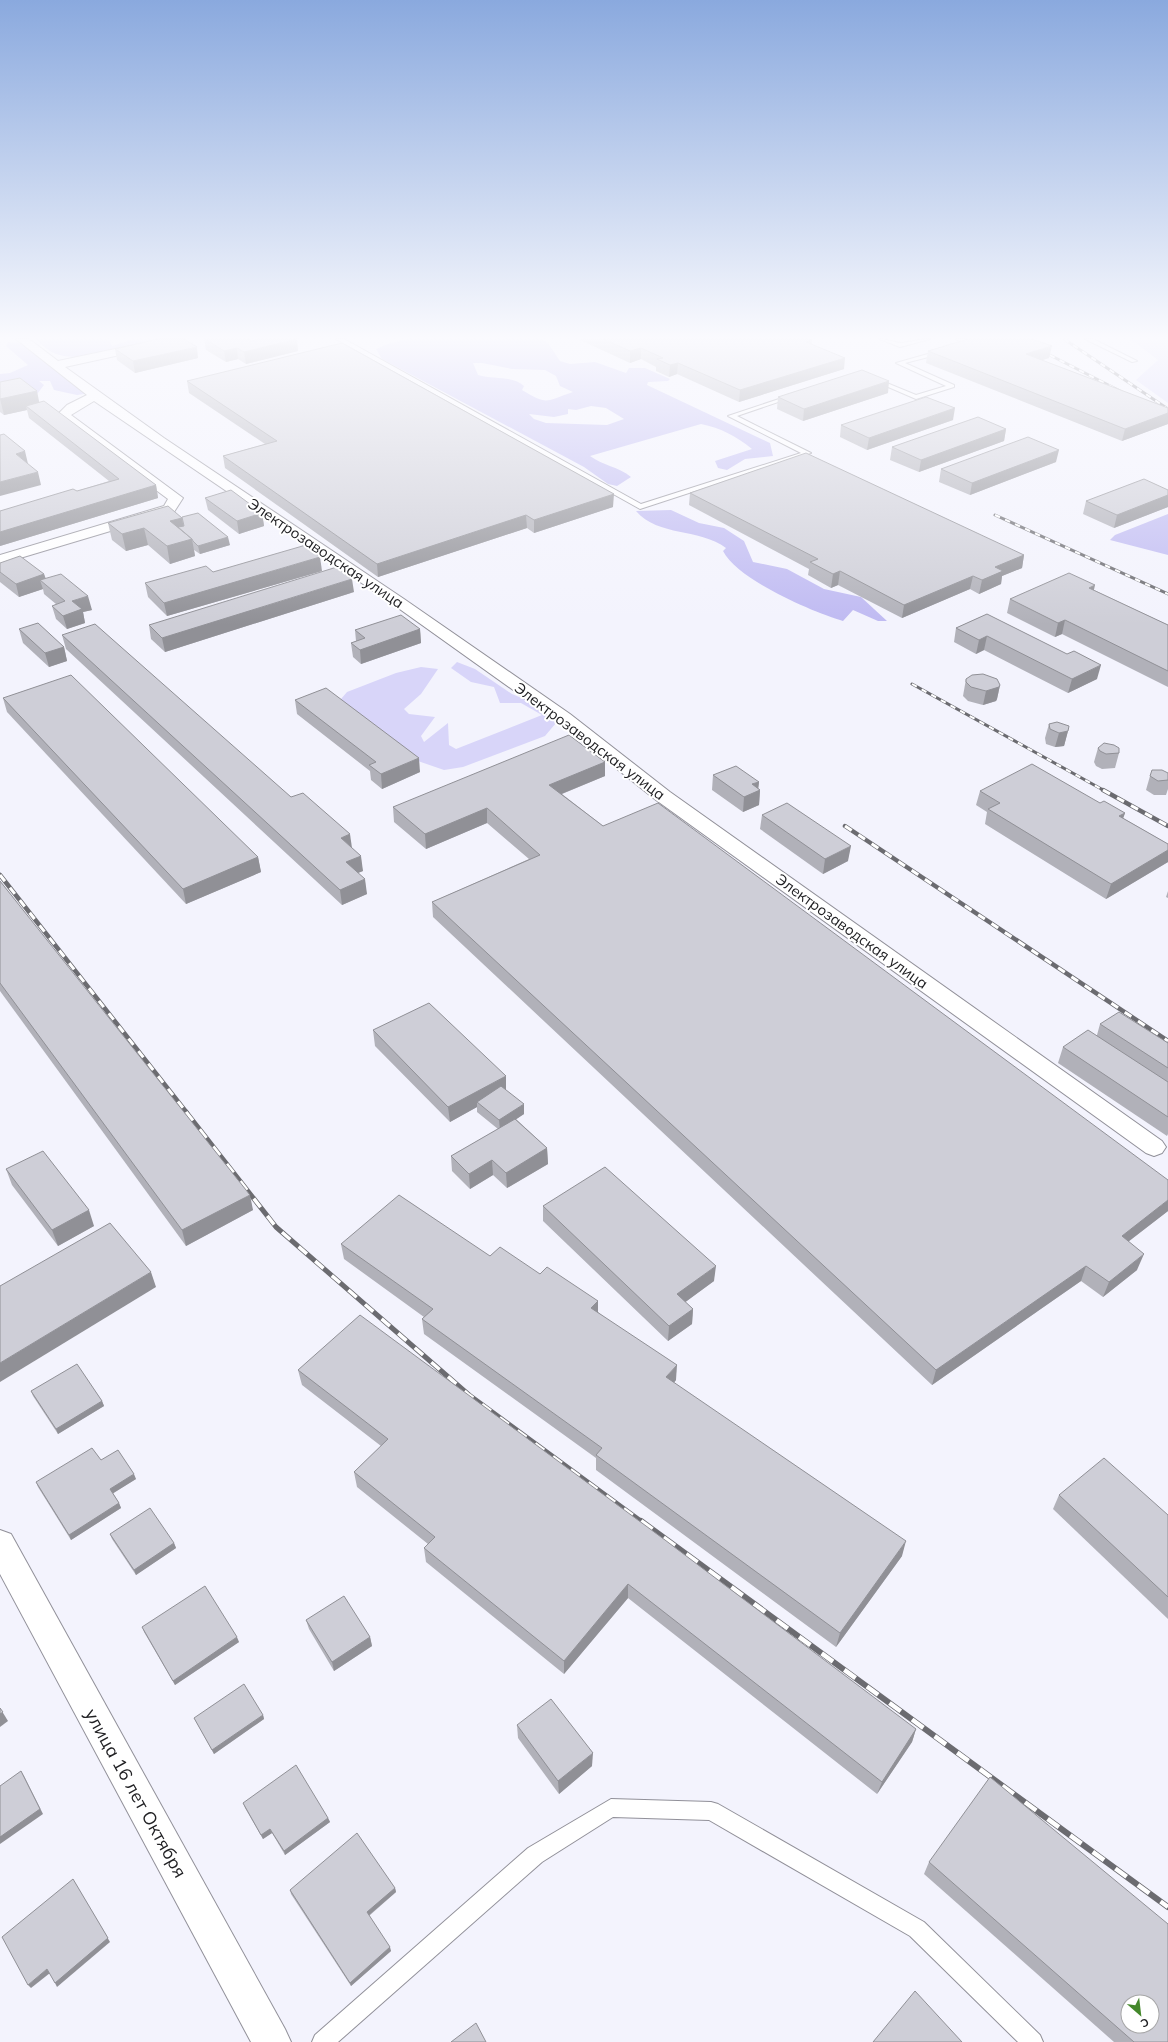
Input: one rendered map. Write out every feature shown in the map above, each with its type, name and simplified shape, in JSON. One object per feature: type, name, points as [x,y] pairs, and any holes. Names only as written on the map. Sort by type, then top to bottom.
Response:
[{"type":"street","points":[[0,560],[171,511],[176,498],[90,434]]},
{"type":"street","name":"Электрозаводская улица","points":[[149,434],[450,638],[564,718],[663,796],[1154,1147]]},
{"type":"street","name":"улица 16 лет Октября","points":[[0,1544],[272,2042]]},
{"type":"lane","points":[[510,434],[640,507],[806,452],[769,434]]},
{"type":"lane","points":[[322,2042],[535,1855],[611,1808],[711,1811],[917,1929],[1033,2042]]},
{"type":"shaded area","points":[[523,434],[665,434],[590,456],[631,477],[617,486],[608,484],[584,467]]},
{"type":"shaded area","points":[[730,434],[752,434],[770,443],[773,456],[745,459],[727,470],[718,468],[715,461],[752,449]]},
{"type":"shaded area","points":[[671,510],[699,523],[724,528],[744,541],[753,562],[787,569],[824,589],[861,597],[887,621],[878,621],[853,610],[843,621],[795,603],[759,584],[744,573],[731,562],[723,551],[726,548],[716,542],[704,537],[667,529],[656,525],[645,519],[636,511]]},
{"type":"shaded area","points":[[1168,514],[1168,555],[1110,540],[1115,535]]},
{"type":"shaded area","points":[[457,662],[475,669],[512,694],[545,708],[556,723],[545,736],[463,767],[444,770],[415,760],[380,737],[341,699],[347,692],[396,673],[421,667],[438,669],[421,694],[404,709],[409,714],[435,717],[421,736],[424,742],[448,723],[449,745],[456,749],[542,715],[521,703],[500,703],[494,687],[471,682],[451,668]]},
{"type":"building","points":[[4,434],[25,451],[16,454],[38,472],[0,482],[0,435]]},
{"type":"building","points":[[62,434],[88,434],[156,485],[0,532],[0,511],[73,489],[77,491],[119,479]]},
{"type":"building","points":[[267,434],[506,434],[614,494],[534,520],[526,515],[377,564],[223,456],[277,441]]},
{"type":"building","points":[[861,434],[880,434],[869,438]]},
{"type":"building","points":[[928,434],[991,434],[921,460],[892,447]]},
{"type":"building","points":[[1028,437],[1059,450],[972,483],[941,469]]},
{"type":"building","points":[[806,453],[1024,555],[995,567],[1003,571],[982,580],[973,576],[904,605],[840,571],[833,574],[810,562],[818,559],[690,493]]},
{"type":"building","points":[[1144,479],[1168,490],[1168,495],[1117,515],[1086,501]]},
{"type":"building","points":[[231,490],[262,513],[237,521],[205,498]]},
{"type":"building","points":[[168,506],[182,518],[170,521],[192,539],[167,546],[144,528],[122,534],[108,523]]},
{"type":"building","points":[[198,513],[228,537],[198,546],[178,527],[184,526],[182,517]]},
{"type":"building","points":[[306,545],[320,557],[164,603],[145,583],[206,566],[213,572]]},
{"type":"building","points":[[20,556],[44,574],[16,584],[0,572],[0,563]]},
{"type":"building","points":[[337,567],[352,579],[162,638],[149,625]]},
{"type":"building","points":[[1069,573],[1095,585],[1089,588],[1168,625],[1168,671],[1065,620],[1058,623],[1010,599]]},
{"type":"building","points":[[61,574],[88,596],[72,601],[82,609],[63,616],[52,606],[65,601],[40,580]]},
{"type":"building","points":[[987,614],[1067,654],[1074,651],[1101,665],[1072,679],[987,636],[979,640],[956,628]]},
{"type":"building","points":[[401,615],[420,629],[360,650],[351,643],[365,638],[355,630]]},
{"type":"building","points":[[38,623],[64,647],[45,653],[19,629]]},
{"type":"building","points":[[95,624],[291,797],[303,793],[350,834],[341,838],[361,856],[346,862],[365,879],[340,890],[62,635]]},
{"type":"building","points":[[983,674],[997,679],[1000,685],[999,687],[986,691],[971,687],[966,682],[966,679],[972,675]]},
{"type":"building","points":[[71,675],[258,857],[183,889],[3,698]]},
{"type":"building","points":[[326,688],[419,758],[381,774],[369,765],[376,762],[295,700]]},
{"type":"building","points":[[1057,722],[1069,726],[1068,731],[1059,733],[1050,729],[1049,724]]},
{"type":"building","points":[[569,735],[605,762],[549,785],[603,826],[658,803],[1168,1180],[1168,1200],[1122,1236],[1144,1254],[1109,1282],[1086,1266],[936,1370],[432,902],[540,855],[487,808],[425,834],[393,807]]},
{"type":"building","points":[[1104,743],[1114,745],[1119,748],[1119,753],[1106,754],[1100,751],[1098,748]]},
{"type":"building","points":[[1032,764],[1100,803],[1104,801],[1125,813],[1119,816],[1168,844],[1168,850],[1111,884],[988,809],[1000,803],[980,791]]},
{"type":"building","points":[[736,766],[759,782],[752,784],[760,790],[744,797],[713,775]]},
{"type":"building","points":[[1152,770],[1162,770],[1168,773],[1168,780],[1158,781],[1150,776]]},
{"type":"building","points":[[787,803],[851,846],[825,859],[762,815]]},
{"type":"building","points":[[0,881],[250,1195],[182,1230],[0,983]]},
{"type":"building","points":[[429,1003],[506,1076],[448,1107],[373,1030]]},
{"type":"building","points":[[1119,1012],[1168,1043],[1168,1068],[1100,1024]]},
{"type":"building","points":[[1088,1030],[1168,1082],[1168,1117],[1063,1047]]},
{"type":"building","points":[[501,1086],[524,1104],[499,1120],[477,1102]]},
{"type":"building","points":[[515,1119],[547,1148],[506,1173],[492,1160],[469,1174],[451,1156]]},
{"type":"building","points":[[43,1151],[89,1210],[52,1230],[6,1169]]},
{"type":"building","points":[[605,1167],[716,1266],[677,1294],[693,1309],[669,1326],[543,1206]]},
{"type":"building","points":[[399,1195],[490,1256],[500,1247],[540,1274],[547,1267],[598,1301],[591,1308],[677,1365],[666,1377],[906,1541],[840,1633],[596,1455],[602,1448],[422,1319],[433,1309],[341,1244]]},
{"type":"building","points":[[110,1223],[151,1272],[0,1363],[0,1286]]},
{"type":"building","points":[[360,1315],[665,1540],[916,1729],[882,1782],[628,1584],[564,1661],[424,1548],[435,1537],[354,1472],[388,1439],[298,1370]]},
{"type":"building","points":[[77,1364],[102,1401],[56,1429],[31,1391]]},
{"type":"building","points":[[92,1448],[101,1460],[118,1450],[134,1474],[110,1489],[119,1503],[69,1535],[36,1482]]},
{"type":"building","points":[[1104,1458],[1168,1515],[1168,1597],[1059,1495]]},
{"type":"building","points":[[150,1508],[174,1543],[134,1570],[110,1534]]},
{"type":"building","points":[[205,1586],[237,1637],[173,1681],[142,1627]]},
{"type":"building","points":[[344,1596],[370,1637],[332,1662],[306,1620]]},
{"type":"building","points":[[244,1684],[263,1715],[212,1750],[194,1718]]},
{"type":"building","points":[[551,1699],[593,1753],[558,1781],[517,1725]]},
{"type":"building","points":[[296,1765],[328,1818],[284,1851],[270,1829],[261,1835],[243,1803]]},
{"type":"building","points":[[21,1771],[40,1809],[0,1837],[0,1786]]},
{"type":"building","points":[[990,1777],[1168,1924],[1168,2042],[1134,2042],[1125,2034],[1160,2034],[1160,1994],[1120,1994],[1120,2030],[929,1862]]},
{"type":"building","points":[[357,1833],[395,1888],[367,1912],[390,1947],[350,1983],[290,1890]]},
{"type":"building","points":[[73,1879],[108,1938],[55,1983],[47,1969],[28,1985],[2,1937]]},
{"type":"building","points":[[915,1991],[962,2042],[873,2042]]},
{"type":"building","points":[[476,2023],[486,2042],[451,2042]]},
{"type":"railway","points":[[995,515],[1168,594]]},
{"type":"railway","points":[[912,684],[1105,791]]},
{"type":"railway","points":[[1103,790],[1168,826]]},
{"type":"railway","points":[[845,826],[1168,1041]]},
{"type":"railway","points":[[0,875],[187,1113]]},
{"type":"railway","points":[[186,1112],[276,1227],[469,1395],[642,1522]]},
{"type":"railway","points":[[641,1521],[1168,1907]]}]
